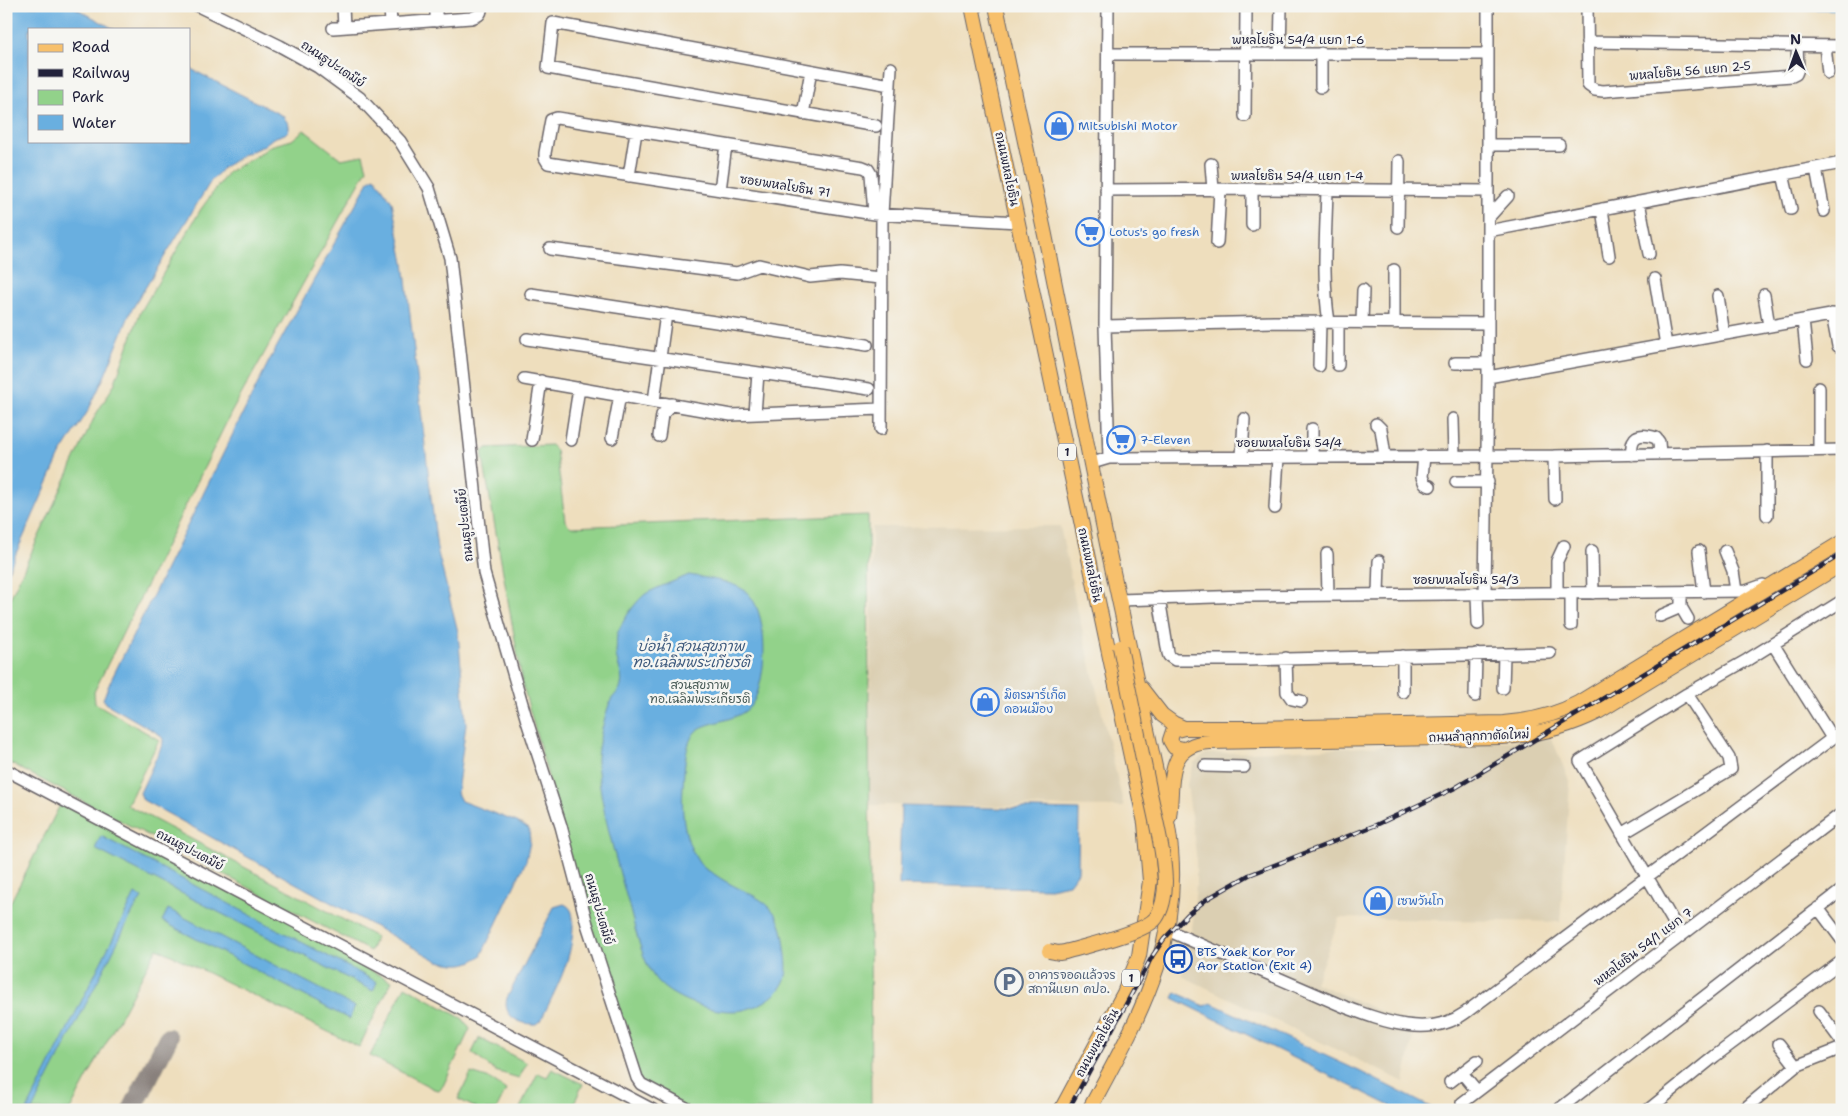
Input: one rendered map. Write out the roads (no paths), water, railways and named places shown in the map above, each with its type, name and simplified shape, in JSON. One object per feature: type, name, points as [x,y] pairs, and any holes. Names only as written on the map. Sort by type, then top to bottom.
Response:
[{"type":"main road","name":"ถนนพหลโยธิน","points":[[972,6],[1145,824],[1150,860],[1150,881],[1139,956],[1124,994],[1061,1110]]},
{"type":"main road","name":"ถนนพหลโยธิน","points":[[996,6],[1168,827],[1172,860],[1173,883],[1167,930],[1155,976],[1131,1030],[1089,1110]]},
{"type":"main road","points":[[1069,465],[1092,463]]},
{"type":"main road","name":"ถนนลำลูกกาตัดใหม่","points":[[1184,728],[1503,723],[1520,722],[1550,716],[1578,703],[1842,542]]},
{"type":"main road","points":[[1049,951],[1065,952],[1148,926],[1156,918],[1165,892],[1159,834],[1112,603],[1112,564]]},
{"type":"main road","name":"ถนนลำลูกกาตัดใหม่","points":[[1184,749],[1199,742],[1502,737],[1536,734],[1558,728],[1598,712],[1842,564]]},
{"type":"main road","points":[[1138,683],[1162,714],[1173,723],[1184,728]]},
{"type":"main road","points":[[1168,827],[1174,765],[1184,749],[1174,747],[1170,740],[1173,730],[1184,728]]},
{"type":"street","name":"ถนนธูปะเตมีย์","points":[[198,6],[280,46],[318,68],[360,98],[400,141],[429,188],[450,258],[484,573],[527,721],[561,826],[587,924],[637,1078],[641,1084],[690,1110]]},
{"type":"street","points":[[343,6],[338,28],[477,17],[481,13],[482,6]]},
{"type":"street","points":[[390,6],[391,24]]},
{"type":"street","points":[[436,6],[436,20]]},
{"type":"street","points":[[1108,6],[1106,326],[1109,458]]},
{"type":"street","points":[[1478,624],[1488,482],[1488,6]]},
{"type":"street","points":[[1587,6],[1587,42],[1842,46]]},
{"type":"street","points":[[1245,116],[1246,8]]},
{"type":"street","points":[[1280,53],[1281,8]]},
{"type":"street","points":[[876,126],[548,68],[553,23],[890,85]]},
{"type":"street","name":"พหลโยธิน 56 แยก 2-5","points":[[1587,42],[1588,85],[1596,90],[1604,91],[1792,76],[1798,70],[1797,45]]},
{"type":"street","points":[[1825,46],[1828,73]]},
{"type":"street","points":[[1321,53],[1321,87]]},
{"type":"street","name":"พหลโยธิน 54/4 แยก 1-6","points":[[1108,54],[1488,54]]},
{"type":"street","points":[[878,214],[891,68]]},
{"type":"street","points":[[803,114],[811,71]]},
{"type":"street","name":"ซอยพหลโยธิน 71","points":[[636,132],[557,118],[552,119],[545,153],[546,161],[548,164],[878,214],[1018,222]]},
{"type":"street","points":[[629,176],[636,132],[868,168],[871,174],[878,214],[882,278],[881,429]]},
{"type":"street","points":[[720,190],[726,145]]},
{"type":"street","points":[[1488,146],[1558,145]]},
{"type":"street","points":[[1398,227],[1399,161]]},
{"type":"street","points":[[1488,231],[1842,163]]},
{"type":"street","points":[[1211,164],[1216,190],[1217,243]]},
{"type":"street","points":[[1816,168],[1824,212]]},
{"type":"street","points":[[1783,174],[1791,209]]},
{"type":"street","points":[[1252,189],[1252,225]]},
{"type":"street","name":"พหลโยธิน 54/4 แยก 1-4","points":[[1106,190],[1488,191]]},
{"type":"street","points":[[1327,190],[1325,302],[1338,365]]},
{"type":"street","points":[[1488,218],[1508,196]]},
{"type":"street","points":[[1639,202],[1649,254]]},
{"type":"street","points":[[1602,209],[1609,256]]},
{"type":"street","points":[[550,248],[737,273],[760,265],[810,277],[840,274],[882,278]]},
{"type":"street","points":[[1394,270],[1394,323]]},
{"type":"street","points":[[1655,279],[1666,344]]},
{"type":"street","points":[[1362,322],[1363,290]]},
{"type":"street","points":[[531,294],[867,344]]},
{"type":"street","points":[[1764,295],[1769,326]]},
{"type":"street","points":[[1718,296],[1724,334]]},
{"type":"street","points":[[654,401],[666,314]]},
{"type":"street","points":[[1488,377],[1837,314],[1838,346]]},
{"type":"street","points":[[1803,320],[1807,359]]},
{"type":"street","points":[[1106,326],[1329,322],[1488,323]]},
{"type":"street","points":[[1319,366],[1329,322]]},
{"type":"street","points":[[527,339],[869,389]]},
{"type":"street","points":[[1455,363],[1488,363]]},
{"type":"street","points":[[755,414],[758,373]]},
{"type":"street","points":[[524,379],[731,415],[881,409]]},
{"type":"street","points":[[532,440],[541,381]]},
{"type":"street","points":[[571,440],[579,388]]},
{"type":"street","points":[[1819,388],[1819,450]]},
{"type":"street","points":[[612,438],[620,395]]},
{"type":"street","points":[[659,436],[662,415],[672,404]]},
{"type":"street","points":[[1242,457],[1244,419]]},
{"type":"street","points":[[1454,419],[1454,456]]},
{"type":"street","points":[[1376,424],[1381,428],[1385,456]]},
{"type":"street","points":[[1312,429],[1312,457]]},
{"type":"street","points":[[1632,454],[1632,442],[1634,438],[1640,436],[1656,438],[1659,442],[1660,454]]},
{"type":"street","name":"ซอยพหลโยธิน 54/4","points":[[1092,463],[1109,458],[1554,456],[1842,450]]},
{"type":"street","points":[[1767,451],[1767,514]]},
{"type":"street","points":[[1424,456],[1422,476],[1425,484],[1430,486]]},
{"type":"street","points":[[1554,456],[1555,500]]},
{"type":"street","points":[[1275,508],[1278,457]]},
{"type":"street","points":[[1456,482],[1488,482]]},
{"type":"street","points":[[1557,593],[1557,561],[1564,546]]},
{"type":"street","points":[[1592,551],[1593,593]]},
{"type":"street","points":[[1699,551],[1704,592]]},
{"type":"street","points":[[1725,551],[1733,571],[1736,591]]},
{"type":"street","points":[[1327,554],[1328,595]]},
{"type":"street","points":[[1378,594],[1379,561]]},
{"type":"street","name":"ซอยพหลโยธิน 54/3","points":[[1119,600],[1378,594],[1746,591],[1758,587],[1805,561]]},
{"type":"street","points":[[1681,592],[1681,607],[1688,619]]},
{"type":"street","points":[[1571,593],[1571,625]]},
{"type":"street","points":[[1159,598],[1168,653],[1172,658],[1181,660],[1550,653]]},
{"type":"street","points":[[1681,935],[1580,762],[1687,694],[1842,601]]},
{"type":"street","points":[[1660,616],[1681,607]]},
{"type":"street","points":[[1773,644],[1832,738]]},
{"type":"street","points":[[1475,696],[1476,654]]},
{"type":"street","points":[[1503,688],[1504,654]]},
{"type":"street","points":[[1403,656],[1403,692]]},
{"type":"street","points":[[1286,658],[1287,692],[1292,699],[1301,701]]},
{"type":"street","points":[[1622,834],[1731,769],[1729,758],[1687,694]]},
{"type":"street","points":[[1167,930],[1351,1010],[1374,1018],[1404,1026],[1427,1026],[1445,1023],[1459,1017],[1842,731]]},
{"type":"street","points":[[1205,766],[1244,767]]},
{"type":"street","name":"ถนนธูปะเตมีย์","points":[[6,770],[485,1020],[653,1110]]},
{"type":"street","name":"พหลโยธิน 54/1 แยก 7","points":[[1462,1103],[1842,813]]},
{"type":"street","points":[[1558,1110],[1842,890]]},
{"type":"street","points":[[1818,908],[1841,935]]},
{"type":"street","points":[[1648,1110],[1715,1056],[1842,961]]},
{"type":"street","points":[[1819,1011],[1842,1042]]},
{"type":"street","points":[[1779,1044],[1796,1066]]},
{"type":"street","points":[[1743,1110],[1796,1066],[1842,1048]]},
{"type":"street","points":[[1450,1082],[1477,1061]]},
{"type":"street","points":[[1462,1073],[1477,1091]]},
{"type":"water","points":[[6,6],[72,6],[112,28],[28,28],[28,142],[190,142],[190,69],[283,116],[289,125],[289,130],[223,168],[211,181],[131,311],[105,375],[88,411],[60,455],[6,576]]},
{"type":"water","points":[[375,177],[392,202],[404,263],[437,549],[458,632],[466,724],[457,793],[461,801],[517,822],[529,829],[530,842],[526,861],[481,956],[461,964],[438,961],[143,800],[140,793],[163,743],[163,739],[159,734],[107,704],[103,699],[269,361],[370,179]]},
{"type":"water","name":"บ่อน้ำ สวนสุขภาพ ทอ.เฉลิมพระเกียรติ","points":[[689,575],[725,582],[744,590],[752,599],[762,628],[764,645],[761,679],[752,704],[747,710],[732,718],[702,727],[692,736],[686,757],[682,797],[687,837],[700,864],[770,907],[777,917],[782,930],[787,965],[783,983],[780,989],[769,999],[757,1006],[743,1010],[722,1010],[686,1001],[666,989],[653,975],[643,955],[636,933],[609,832],[599,780],[597,756],[602,730],[611,700],[622,682],[616,652],[619,630],[629,612],[643,596]]},
{"type":"water","points":[[901,806],[1079,810],[1078,872],[1069,884],[1050,888],[899,885]]},
{"type":"water","points":[[101,836],[377,982],[373,991],[95,849]]},
{"type":"water","points":[[135,894],[142,898],[134,910],[32,1110],[27,1110]]},
{"type":"water","points":[[564,904],[571,910],[573,924],[570,949],[563,974],[541,1020],[536,1024],[518,1021],[507,1010],[507,998],[554,907]]},
{"type":"water","points":[[168,909],[355,1007],[349,1019],[162,921]]},
{"type":"water","points":[[1176,992],[1204,1006],[1211,1003],[1359,1071],[1436,1110],[1399,1110],[1173,998]]},
{"type":"waterway","points":[[1666,6],[1842,9]]},
{"type":"railway","points":[[1068,1110],[1153,955],[1164,939],[1188,914],[1207,899],[1249,875],[1376,825],[1455,788],[1842,554]]},
{"type":"place","name":"Mitsubishi Motor","points":[[1059,126]]},
{"type":"place","name":"Lotus's go fresh","points":[[1090,232]]},
{"type":"place","name":"7-Eleven","points":[[1121,440]]},
{"type":"place","name":"มิตรมาร์เก็ต ดอนเมือง","points":[[985,702]]},
{"type":"place","name":"เซพวันโก","points":[[1378,901]]},
{"type":"place","name":"BTS Yaek Kor Por Aor Station (Exit 4)","points":[[1178,959]]},
{"type":"place","name":"อาคารจอดแล้วจร สถานีแยก คปอ.","points":[[1009,982]]},
{"type":"park label","name":"สวนสุขภาพ ทอ.เฉลิมพระเกียรติ","points":[[700,692]]}]
